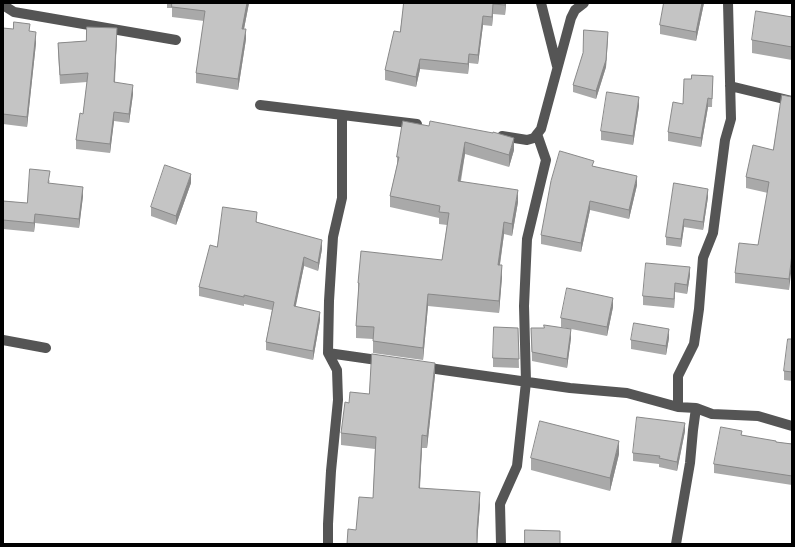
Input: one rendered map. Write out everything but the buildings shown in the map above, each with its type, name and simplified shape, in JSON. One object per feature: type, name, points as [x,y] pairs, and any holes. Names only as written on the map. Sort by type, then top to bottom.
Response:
[{"type":"street","points":[[541,3],[557,68]]},
{"type":"street","points":[[490,135],[527,140],[534,138],[541,129],[571,18],[575,10],[584,3]]},
{"type":"street","points":[[678,407],[678,376],[694,344],[699,309],[703,258],[713,233],[725,140],[731,119],[728,3]]},
{"type":"street","points":[[3,5],[14,12],[176,40]]},
{"type":"street","points":[[730,86],[792,101]]},
{"type":"street","points":[[260,105],[429,126]]},
{"type":"street","points":[[328,544],[331,471],[338,400],[337,370],[328,353],[329,301],[333,237],[342,198],[342,115]]},
{"type":"street","points":[[501,544],[500,504],[517,466],[526,382],[524,306],[527,239],[546,160],[537,134]]},
{"type":"street","points":[[3,340],[46,348]]},
{"type":"street","points":[[328,353],[397,363]]},
{"type":"street","points":[[412,365],[570,388],[627,393],[678,407],[696,408],[712,414],[758,416],[792,426]]},
{"type":"street","points":[[676,544],[690,463],[696,408]]}]
